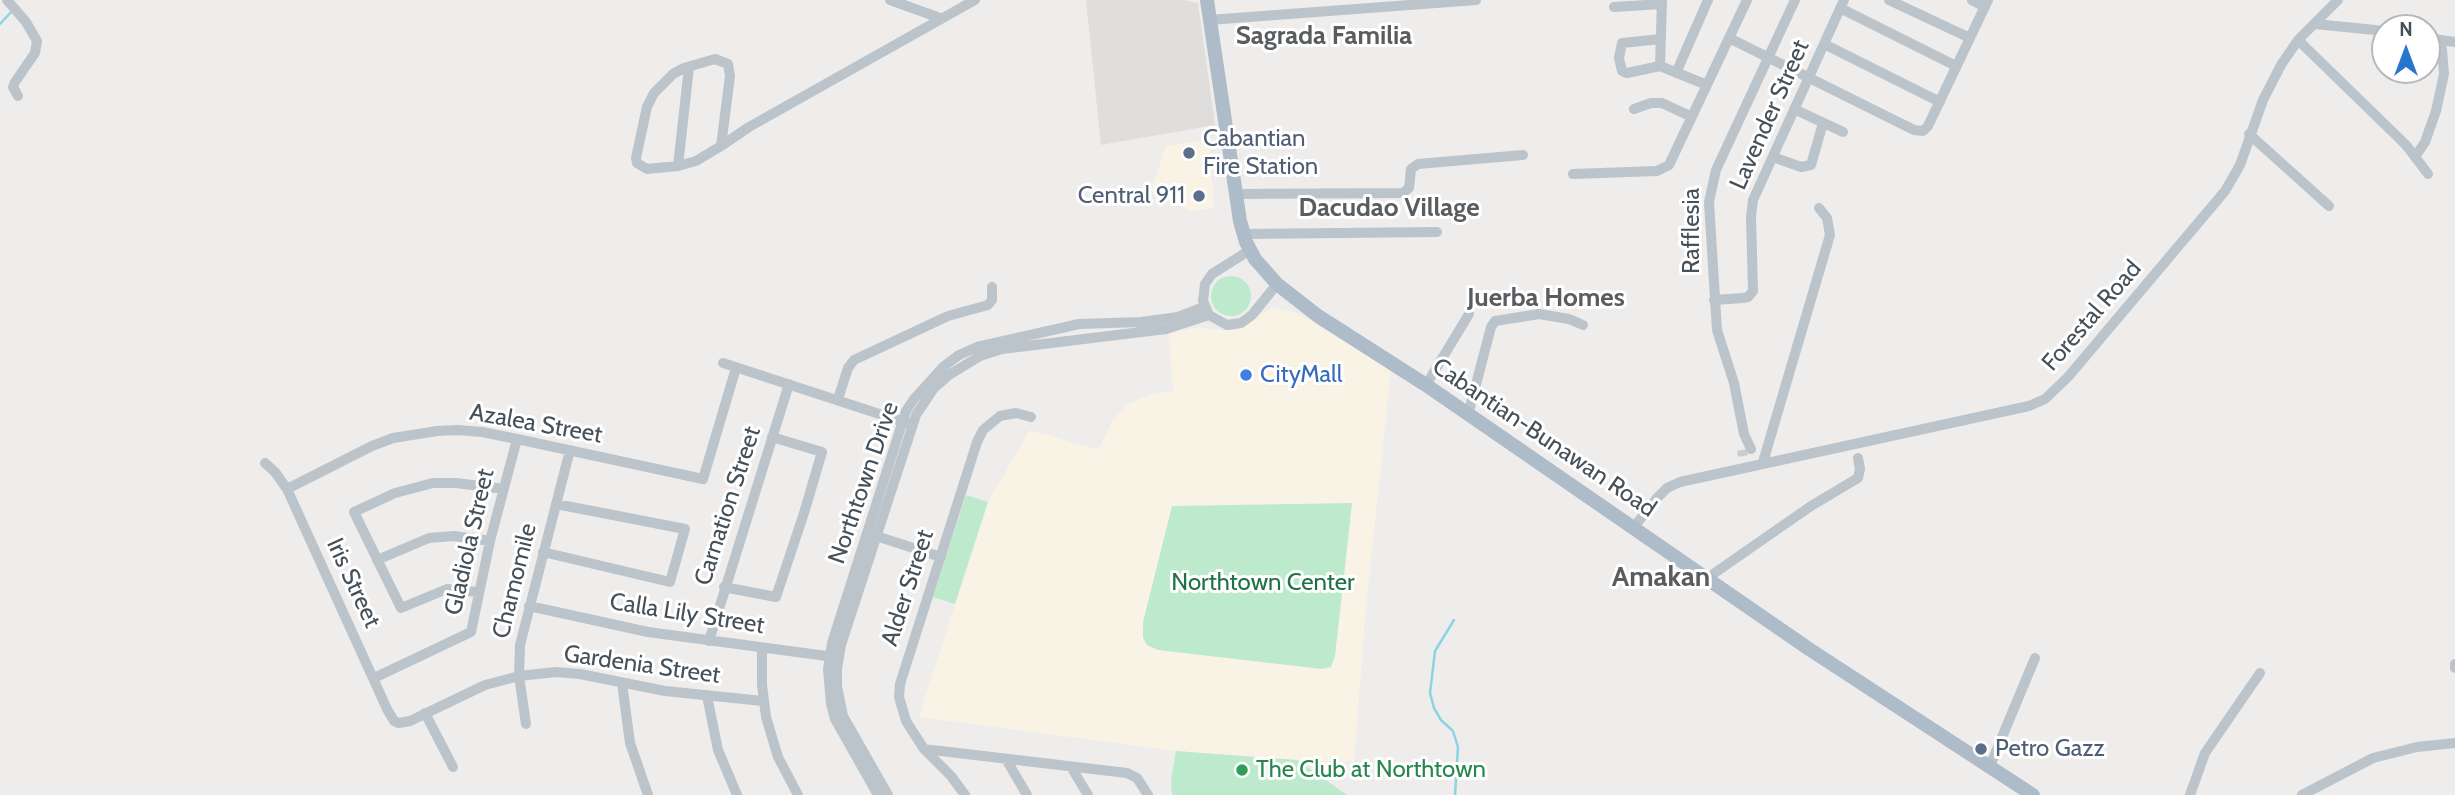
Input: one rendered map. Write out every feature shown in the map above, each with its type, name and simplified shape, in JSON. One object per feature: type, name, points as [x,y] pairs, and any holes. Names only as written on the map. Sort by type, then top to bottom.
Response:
[{"type":"main road","name":"Cabantian-Bunawan Road","points":[[1207,0],[1234,194],[1243,234],[1261,267],[1277,284],[1318,316],[1426,385],[1809,649],[2034,795]]},
{"type":"street","points":[[8,0],[37,41],[35,53],[13,87],[18,96]]},
{"type":"street","points":[[890,0],[940,18]]},
{"type":"street","points":[[721,146],[730,76],[728,65],[715,59],[673,74],[650,98],[637,150],[637,163],[647,169],[696,161],[721,146],[749,127],[975,0]]},
{"type":"street","points":[[1209,20],[1476,0]]},
{"type":"street","points":[[1676,73],[1708,0]]},
{"type":"street","points":[[1573,174],[1661,170],[1671,161],[1747,0]]},
{"type":"street","name":"Rafflesia","points":[[1750,457],[1734,383],[1719,341],[1709,216],[1712,181],[1796,0]]},
{"type":"street","points":[[1889,0],[1970,38]]},
{"type":"street","points":[[1730,38],[1919,131],[1928,126],[1987,3],[1972,0]]},
{"type":"street","name":"Forestal Road","points":[[1634,527],[1667,488],[1750,457],[2029,405],[2045,399],[2068,377],[2225,191],[2240,164],[2249,134],[2281,65],[2298,40],[2338,0]]},
{"type":"street","points":[[1614,7],[1662,2],[1660,66]]},
{"type":"street","points":[[1842,4],[1956,66]]},
{"type":"street","name":"Lavender Street","points":[[1714,300],[1748,297],[1753,291],[1752,209],[1842,4]]},
{"type":"street","points":[[2315,24],[2371,30]]},
{"type":"street","points":[[1661,40],[1624,42],[1620,47],[1620,67],[1624,72],[1660,66],[1707,85]]},
{"type":"street","points":[[2298,40],[2406,145],[2428,174]]},
{"type":"street","points":[[1824,44],[1940,102]]},
{"type":"street","points":[[2415,156],[2425,142],[2436,111],[2444,74],[2441,48]]},
{"type":"street","points":[[678,166],[689,67]]},
{"type":"street","points":[[1634,109],[1651,103],[1662,103],[1692,117]]},
{"type":"street","points":[[1794,109],[1843,132]]},
{"type":"street","points":[[1773,156],[1801,167],[1811,165],[1823,123]]},
{"type":"street","points":[[2249,134],[2329,206]]},
{"type":"street","points":[[1234,194],[1403,193],[1409,188],[1411,169],[1418,164],[1523,155]]},
{"type":"street","points":[[1750,457],[1830,235],[1827,218],[1819,208]]},
{"type":"street","points":[[1243,234],[1437,232]]},
{"type":"street","points":[[1250,250],[1208,279],[1202,295],[1207,311],[1227,325],[1241,323],[1252,315],[1277,284]]},
{"type":"street","points":[[838,399],[848,368],[854,360],[948,316],[988,305],[992,300],[992,287]]},
{"type":"street","name":"Northtown Drive","points":[[878,795],[835,719],[828,686],[834,657],[908,423],[934,388],[949,374],[980,356],[1002,349],[1179,322],[1207,311]]},
{"type":"street","points":[[1426,385],[1469,314]]},
{"type":"street","points":[[1468,415],[1491,327],[1495,321],[1539,314],[1569,319],[1583,325]]},
{"type":"street","points":[[723,363],[908,423]]},
{"type":"street","name":"Azalea Street","points":[[287,489],[393,438],[458,430],[517,439],[703,480],[736,368]]},
{"type":"street","name":"Carnation Street","points":[[709,641],[789,384]]},
{"type":"street","name":"Alder Street","points":[[965,795],[951,776],[924,749],[901,708],[900,684],[967,469],[983,430],[1000,416],[1009,413],[1031,417]]},
{"type":"street","points":[[724,587],[776,597],[804,513],[822,452],[772,437]]},
{"type":"street","name":"Gladiola Street","points":[[374,678],[471,632],[490,541],[517,439]]},
{"type":"street","name":"Chamomile","points":[[526,724],[519,676],[520,645],[570,450]]},
{"type":"street","points":[[1706,579],[1811,506],[1858,478],[1858,458]]},
{"type":"street","name":"Iris Street","points":[[265,463],[287,489],[391,717],[399,723]]},
{"type":"street","points":[[478,592],[447,589],[401,608],[354,512],[395,494],[433,483],[504,489]]},
{"type":"street","points":[[543,552],[670,582],[685,529],[556,504]]},
{"type":"street","points":[[872,535],[941,556]]},
{"type":"street","points":[[377,560],[429,538],[454,536],[490,541]]},
{"type":"street","name":"Calla Lily Street","points":[[529,606],[648,632],[834,657]]},
{"type":"street","points":[[762,648],[763,701],[778,757],[798,795]]},
{"type":"street","name":"Northtown Drive","points":[[834,657],[843,716],[888,795]]},
{"type":"street","points":[[1990,766],[2035,658]]},
{"type":"street","name":"Gardenia Street","points":[[399,723],[410,721],[485,685],[519,676],[556,672],[707,696],[763,701]]},
{"type":"street","points":[[2190,795],[2205,753],[2260,673]]},
{"type":"street","points":[[622,683],[630,743],[648,795]]},
{"type":"street","points":[[707,696],[718,750],[737,795]]},
{"type":"street","points":[[425,713],[453,767]]},
{"type":"street","points":[[2302,795],[2373,758],[2417,747],[2455,743]]},
{"type":"street","points":[[924,749],[1132,775],[1148,795]]},
{"type":"street","points":[[951,776],[952,765],[959,754]]},
{"type":"street","points":[[1006,759],[1027,795]]},
{"type":"street","points":[[1071,767],[1088,795]]},
{"type":"shaded area","points":[[1086,0],[1184,0],[1198,3],[1215,125],[1101,145]]},
{"type":"shaded area","points":[[1209,139],[1214,208],[1192,211],[1151,191],[1166,146]]},
{"type":"shaded area","name":"Northtown Center","points":[[1273,308],[1298,313],[1391,370],[1365,617],[1354,762],[1176,751],[919,717],[988,502],[1030,430],[1098,450],[1113,420],[1127,405],[1149,395],[1173,391],[1169,333],[1199,327],[1236,330],[1244,328],[1259,315]]},
{"type":"green space","points":[[1231,276],[1239,277],[1245,282],[1250,288],[1250,304],[1245,310],[1239,315],[1231,316],[1223,315],[1217,310],[1212,304],[1211,296],[1212,288],[1217,282],[1223,277]]},
{"type":"green space","points":[[966,495],[988,502],[955,604],[933,597]]},
{"type":"green space","name":"Northtown Center","points":[[1352,503],[1335,656],[1331,667],[1322,669],[1158,650],[1147,645],[1143,638],[1143,622],[1172,506]]},
{"type":"green space","name":"The Club at Northtown","points":[[1176,751],[1297,760],[1347,795],[1172,795],[1171,780]]},
{"type":"waterway","points":[[0,24],[12,11]]},
{"type":"waterway","points":[[1454,620],[1435,651],[1430,693],[1434,708],[1441,720],[1453,731],[1458,747],[1455,795]]},
{"type":"tunnel","points":[[1742,450],[1743,456]]},
{"type":"place","name":"Cabantian Fire Station","points":[[1189,153]]},
{"type":"place","name":"Central 911","points":[[1199,196]]},
{"type":"place","name":"CityMall","points":[[1246,375]]},
{"type":"place","name":"Petro Gazz","points":[[1981,749]]},
{"type":"place","name":"The Club at Northtown","points":[[1242,770]]},
{"type":"district","name":"Sagrada Familia","points":[[1324,36]]},
{"type":"district","name":"Dacudao Village","points":[[1389,208]]},
{"type":"district","name":"Juerba Homes","points":[[1546,298]]},
{"type":"district","name":"Amakan","points":[[1661,578]]}]
